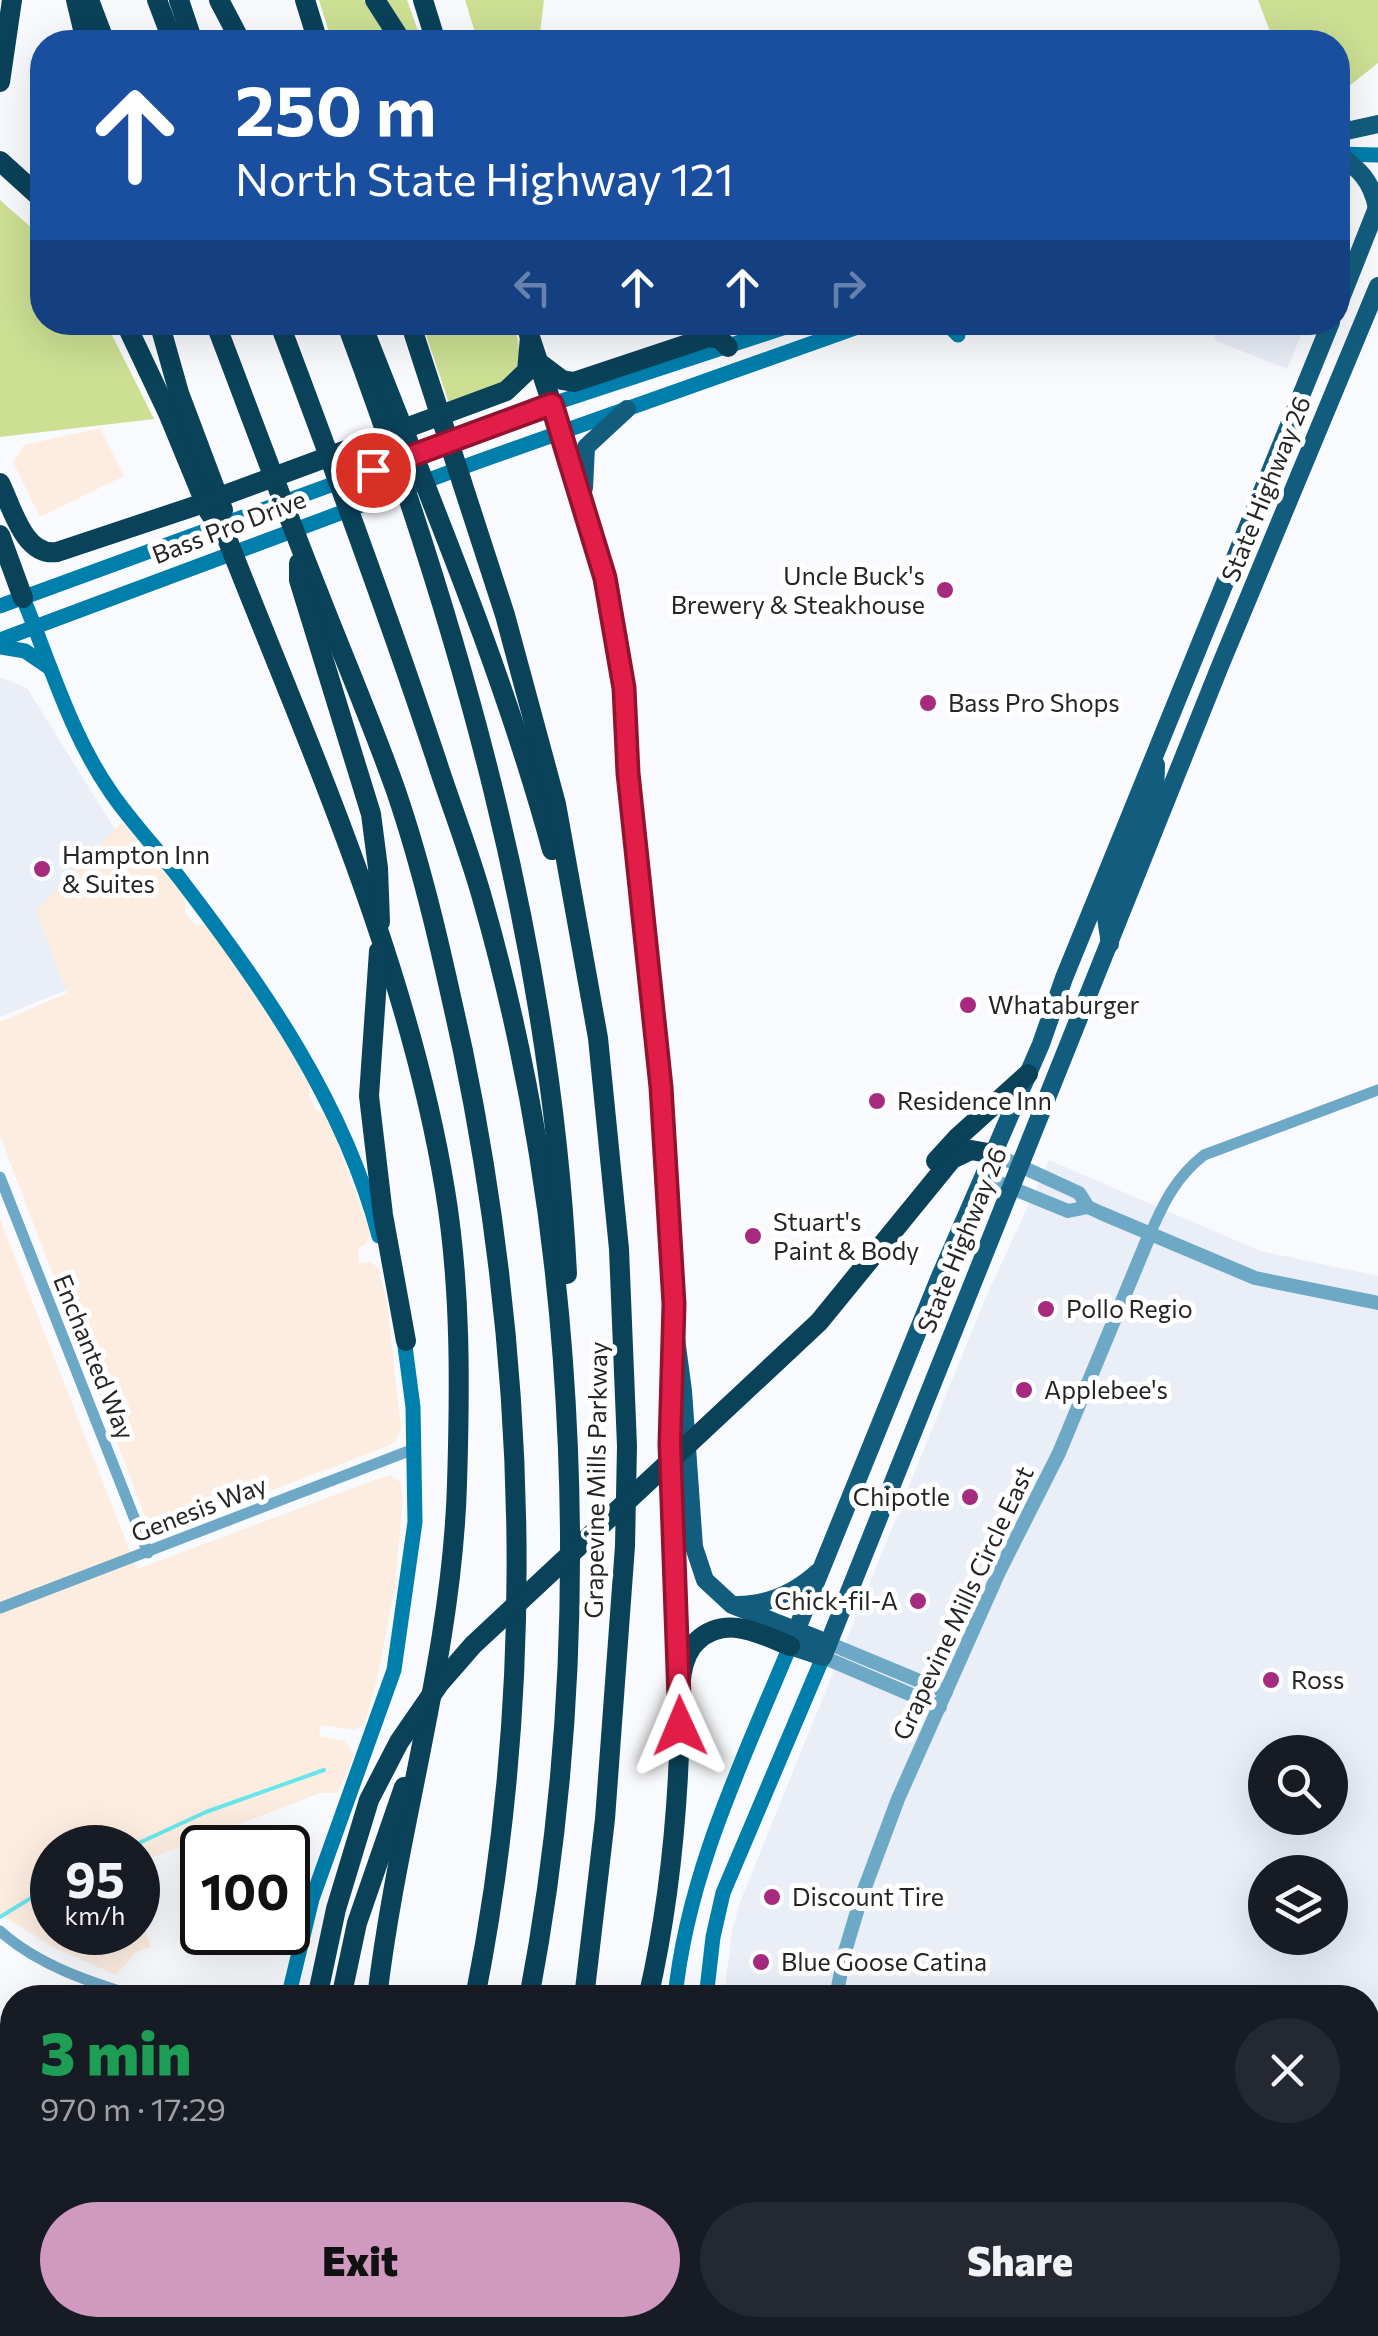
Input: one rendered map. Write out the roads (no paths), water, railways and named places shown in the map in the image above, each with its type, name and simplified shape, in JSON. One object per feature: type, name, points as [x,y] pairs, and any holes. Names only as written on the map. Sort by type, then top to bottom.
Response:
[{"type":"highway","points":[[0,82],[12,0]]},
{"type":"highway","points":[[76,0],[83,30]]},
{"type":"highway","points":[[89,0],[101,30]]},
{"type":"highway","points":[[156,0],[168,30]]},
{"type":"highway","points":[[179,0],[190,30]]},
{"type":"highway","points":[[219,0],[235,30]]},
{"type":"highway","points":[[304,0],[314,30]]},
{"type":"highway","points":[[376,0],[394,30]]},
{"type":"highway","points":[[423,0],[432,30]]},
{"type":"highway","points":[[0,161],[30,187]]},
{"type":"highway","points":[[130,335],[208,510],[228,540],[336,812],[422,1079],[446,1192],[458,1352],[457,1485],[448,1585],[379,1985]]},
{"type":"highway","points":[[163,335],[179,393],[223,507],[228,540]]},
{"type":"highway","points":[[219,335],[396,792],[445,963],[489,1183],[503,1292],[514,1442],[517,1556],[514,1666],[503,1801],[477,1985]]},
{"type":"highway","points":[[283,335],[381,594],[483,900],[515,1033],[538,1153],[552,1249],[562,1366],[570,1597],[568,1673],[544,1904],[530,1985]]},
{"type":"highway","points":[[297,335],[317,392],[325,446]]},
{"type":"highway","points":[[355,335],[453,642],[519,906],[545,1052],[564,1215],[569,1306],[562,1366]]},
{"type":"highway","points":[[356,335],[440,523],[510,718],[582,963]]},
{"type":"highway","points":[[414,335],[516,653],[556,804],[582,963]]},
{"type":"highway","points":[[0,483],[30,543],[47,553],[198,505],[516,386],[530,361],[528,335]]},
{"type":"highway","points":[[530,335],[552,404]]},
{"type":"highway","points":[[538,362],[562,380],[574,382],[709,337],[720,339],[728,347]]},
{"type":"highway","points":[[2,540],[23,598]]},
{"type":"highway","points":[[0,586],[2,540]]},
{"type":"highway","points":[[300,546],[299,580],[371,814],[378,868],[380,942],[368,1096],[378,1183],[406,1342]]},
{"type":"highway","name":"Grapevine Mills Parkway","points":[[582,963],[598,1038],[617,1230],[626,1446],[625,1546],[615,1693],[586,1985]]},
{"type":"highway","points":[[888,1235],[945,1149],[1028,1074]]},
{"type":"highway","points":[[320,1985],[336,1909],[368,1800],[399,1742],[439,1684],[473,1645],[819,1322],[952,1160],[971,1150],[994,1154]]},
{"type":"highway","points":[[650,1985],[675,1826],[680,1692],[670,1444],[675,1331]]},
{"type":"highway","points":[[680,1692],[688,1654],[698,1639],[716,1629],[743,1628],[793,1639]]},
{"type":"highway","points":[[344,1985],[373,1870],[424,1734]]},
{"type":"main road","points":[[1350,131],[1378,124]]},
{"type":"main road","points":[[1350,133],[1378,134]]},
{"type":"main road","points":[[1350,154],[1378,154]]},
{"type":"main road","points":[[1350,162],[1369,180],[1377,206],[1350,275]]},
{"type":"main road","name":"State Highway 26","points":[[707,1985],[713,1936],[724,1893],[1378,286]]},
{"type":"main road","name":"Bass Pro Drive","points":[[0,606],[552,404],[763,335]]},
{"type":"main road","name":"Bass Pro Drive","points":[[0,643],[34,625],[835,335]]},
{"type":"main road","name":"State Highway 26","points":[[678,1985],[686,1918],[698,1876],[941,1274],[1028,1074],[1326,335]]},
{"type":"main road","points":[[552,404],[605,578],[624,688],[628,773],[661,1087],[675,1331],[694,1547],[705,1580],[732,1605],[793,1639],[825,1650]]},
{"type":"main road","points":[[586,508],[586,446],[626,409]]},
{"type":"main road","points":[[1270,473],[1296,483]]},
{"type":"main road","points":[[23,598],[72,723],[110,792],[182,882],[283,1022],[327,1102],[365,1192],[406,1342],[415,1522],[394,1670],[312,1899],[291,1985]]},
{"type":"main road","points":[[0,643],[51,668]]},
{"type":"main road","points":[[1110,944],[1106,918],[1155,799],[1156,755]]},
{"type":"main road","points":[[1067,1051],[1068,1028],[1091,958],[1078,944]]},
{"type":"main road","points":[[732,1605],[751,1605],[779,1597],[804,1585],[822,1568]]},
{"type":"street","points":[[1150,1234],[1170,1190],[1204,1155],[1378,1090]]},
{"type":"street","points":[[994,1154],[1080,1193],[1088,1206],[1255,1278],[1378,1303]]},
{"type":"street","name":"Enchanted Way","points":[[0,1177],[148,1553]]},
{"type":"street","points":[[986,1177],[1068,1211],[1088,1206]]},
{"type":"street","name":"Grapevine Mills Circle East","points":[[838,1985],[861,1898],[898,1799],[998,1572],[1059,1453],[1150,1234]]},
{"type":"street","name":"Genesis Way","points":[[0,1608],[414,1449]]},
{"type":"street","points":[[825,1650],[946,1692]]},
{"type":"street","points":[[825,1650],[940,1707]]},
{"type":"street","points":[[0,1931],[26,1950],[96,1985]]},
{"type":"waterway","points":[[160,1833],[206,1812],[324,1770]]},
{"type":"waterway","points":[[0,1917],[30,1899]]},
{"type":"place","name":"Uncle Buck's Brewery & Steakhouse","points":[[945,590]]},
{"type":"place","name":"Bass Pro Shops","points":[[928,703]]},
{"type":"place","name":"Hampton Inn & Suites","points":[[42,869]]},
{"type":"place","name":"Whataburger","points":[[968,1005]]},
{"type":"place","name":"Residence Inn","points":[[877,1101]]},
{"type":"place","name":"Stuart's Paint & Body","points":[[753,1236]]},
{"type":"place","name":"Pollo Regio","points":[[1046,1309]]},
{"type":"place","name":"Applebee's","points":[[1024,1390]]},
{"type":"place","name":"Chipotle","points":[[970,1497]]},
{"type":"place","name":"Chick-fil-A","points":[[918,1601]]},
{"type":"place","name":"Ross","points":[[1271,1680]]},
{"type":"place","name":"Discount Tire","points":[[772,1897]]},
{"type":"place","name":"Blue Goose Catina","points":[[761,1962]]}]
